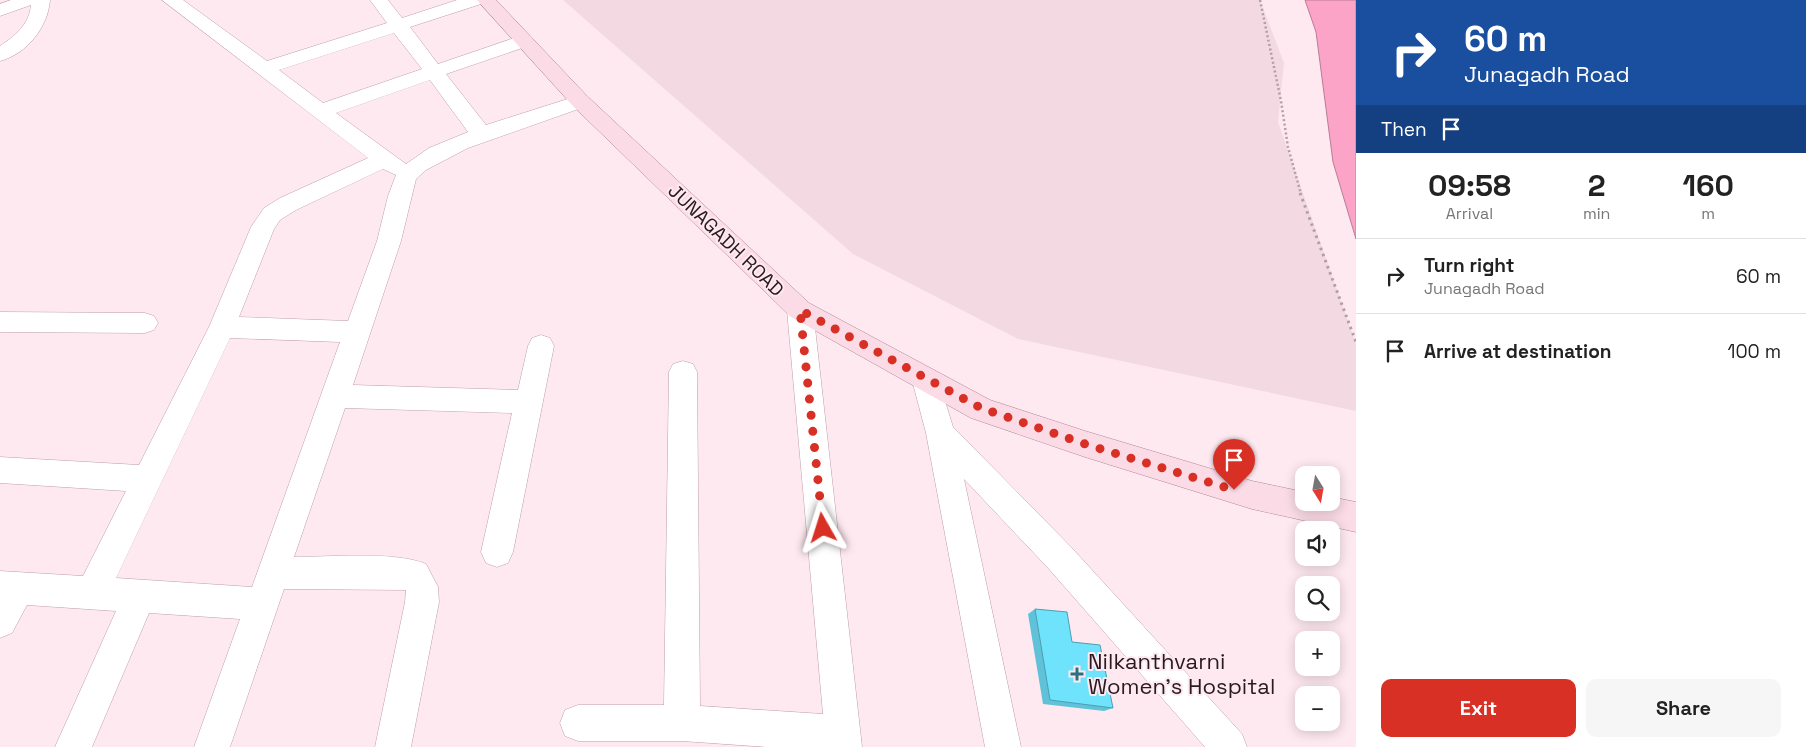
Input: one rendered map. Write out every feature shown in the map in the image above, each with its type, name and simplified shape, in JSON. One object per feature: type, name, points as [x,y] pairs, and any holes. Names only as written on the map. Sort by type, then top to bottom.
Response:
[{"type":"main road","name":"JUNAGADH ROAD","points":[[486,0],[580,101],[800,310],[883,354],[926,380],[981,408],[1085,444],[1252,495],[1356,517]]},
{"type":"street","points":[[0,10],[30,0],[41,13],[38,22],[30,32],[0,55]]},
{"type":"street","points":[[172,0],[396,167]]},
{"type":"street","points":[[379,0],[482,135]]},
{"type":"street","points":[[264,68],[475,0]]},
{"type":"street","points":[[320,111],[524,41]]},
{"type":"street","points":[[92,593],[222,326],[263,226],[272,214],[288,204],[580,101]]},
{"type":"street","points":[[212,747],[389,241],[396,167]]},
{"type":"street","points":[[578,723],[682,723],[843,741],[800,310]]},
{"type":"street","points":[[0,322],[145,323]]},
{"type":"street","points":[[222,326],[356,332]]},
{"type":"street","points":[[497,552],[541,346]]},
{"type":"street","points":[[682,723],[684,372]]},
{"type":"street","points":[[926,380],[940,433],[1003,747]]},
{"type":"street","points":[[334,396],[529,402]]},
{"type":"street","points":[[940,433],[1060,558],[1229,747]]},
{"type":"street","points":[[0,470],[148,478]]},
{"type":"street","points":[[272,573],[393,573],[415,576],[422,587],[422,602],[393,747]]},
{"type":"street","points":[[0,621],[9,588],[261,604]]},
{"type":"street","points":[[73,747],[140,596]]},
{"type":"path","points":[[1260,0],[1281,101],[1288,147],[1299,189],[1356,342]]},
{"type":"shaded area","points":[[563,0],[1260,0],[1284,63],[1278,122],[1356,344],[1356,411],[1018,339],[853,254]]},
{"type":"shaded area","points":[[1305,0],[1356,0],[1356,239],[1333,162],[1316,32]]},
{"type":"building","points":[[1035,609],[1067,612],[1072,642],[1100,645],[1113,708],[1050,700]]},
{"type":"place","name":"Nilkanthvarni Women's Hospital","points":[[1077,674]]},
{"type":"route","points":[[823,528],[800,310],[883,354],[926,380],[981,408],[1085,444],[1234,490]]}]
